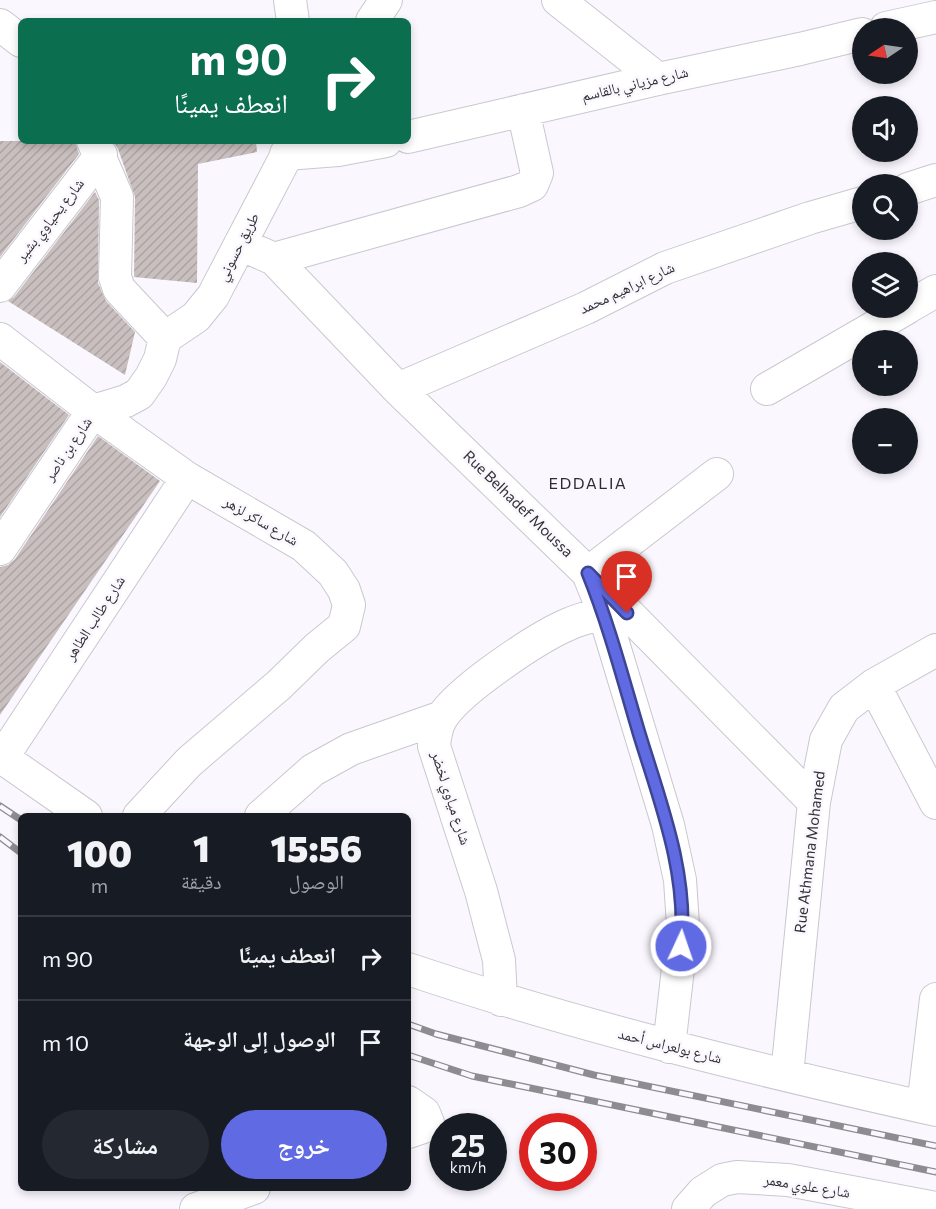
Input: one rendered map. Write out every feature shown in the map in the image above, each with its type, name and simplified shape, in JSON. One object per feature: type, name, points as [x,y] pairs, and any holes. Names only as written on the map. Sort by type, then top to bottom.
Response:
[{"type":"street","points":[[290,0],[293,18]]},
{"type":"street","points":[[374,18],[386,0]]},
{"type":"street","points":[[558,0],[658,79]]},
{"type":"street","points":[[918,21],[936,17]]},
{"type":"street","points":[[0,25],[18,39]]},
{"type":"street","name":"شارع مزياني بالقاسم","points":[[411,136],[852,36]]},
{"type":"street","points":[[274,259],[519,191],[532,185],[537,173],[523,110]]},
{"type":"street","points":[[290,147],[338,150],[370,144]]},
{"type":"street","name":"طريق حسوني","points":[[165,338],[196,317],[213,296],[290,147]]},
{"type":"street","points":[[97,148],[117,196],[115,277],[119,289],[165,338]]},
{"type":"street","name":"شارع يحياوي بشير","points":[[0,286],[97,148]]},
{"type":"street","points":[[918,186],[936,180]]},
{"type":"street","name":"شارع ابراهيم محمد","points":[[398,388],[586,308],[665,268],[852,206]]},
{"type":"street","name":"Rue Belhadef Moussa","points":[[240,244],[274,259],[398,388],[588,573],[814,802]]},
{"type":"street","points":[[918,301],[936,291]]},
{"type":"street","points":[[767,389],[888,318]]},
{"type":"street","name":"شارع بن ناصر","points":[[0,549],[93,411],[126,401],[139,394],[160,359],[165,338]]},
{"type":"street","name":"شارع ساكر لزهر","points":[[0,339],[93,411],[187,478],[304,546],[333,573],[344,590],[349,605],[344,627],[317,648],[279,685],[189,762],[142,813]]},
{"type":"street","points":[[669,1047],[683,926],[680,880],[668,825],[604,613],[588,573],[717,474]]},
{"type":"street","name":"شارع طالب الطاهر","points":[[1,757],[187,478]]},
{"type":"street","points":[[264,813],[313,770],[351,749],[442,717],[486,676],[529,647],[569,624],[604,613]]},
{"type":"street","name":"Rue Athmana Mohamed","points":[[787,1074],[814,802],[826,740],[844,708],[874,685],[936,650]]},
{"type":"street","points":[[874,685],[936,803]]},
{"type":"street","name":"شارع مياوي لخضر","points":[[442,717],[435,731],[434,746],[481,891],[499,960],[501,1000]]},
{"type":"street","points":[[1,757],[82,813]]},
{"type":"street","name":"شارع بولعراس أحمد","points":[[411,970],[501,1000],[669,1047],[929,1108]]},
{"type":"street","points":[[929,1108],[936,999]]},
{"type":"street","points":[[411,1104],[424,1113],[428,1123],[411,1131]]},
{"type":"street","name":"شارع علوي معمر","points":[[688,1209],[703,1192],[722,1180],[737,1177],[788,1180],[874,1203],[936,1208]]},
{"type":"street","points":[[196,1209],[246,1191]]},
{"type":"building","points":[[0,141],[18,141],[18,144],[76,144],[79,154],[0,257]]},
{"type":"building","points":[[115,144],[256,144],[257,152],[198,164],[197,283],[134,277],[135,197]]},
{"type":"building","points":[[95,192],[99,200],[98,283],[106,301],[135,332],[125,375],[8,301],[14,297]]},
{"type":"building","points":[[0,362],[69,415],[0,517]]},
{"type":"building","points":[[98,436],[160,481],[0,715],[0,567],[8,565],[15,559]]},
{"type":"railway","points":[[0,806],[18,818]]},
{"type":"railway","points":[[0,837],[18,851]]},
{"type":"railway","points":[[411,1025],[436,1034],[594,1075],[936,1146]]},
{"type":"railway","points":[[411,1056],[472,1076],[936,1172]]},
{"type":"district","name":"EDDALIA","points":[[588,483]]},
{"type":"route","points":[[627,613],[588,573],[604,613],[668,825],[680,880],[683,926],[681,946]]}]
